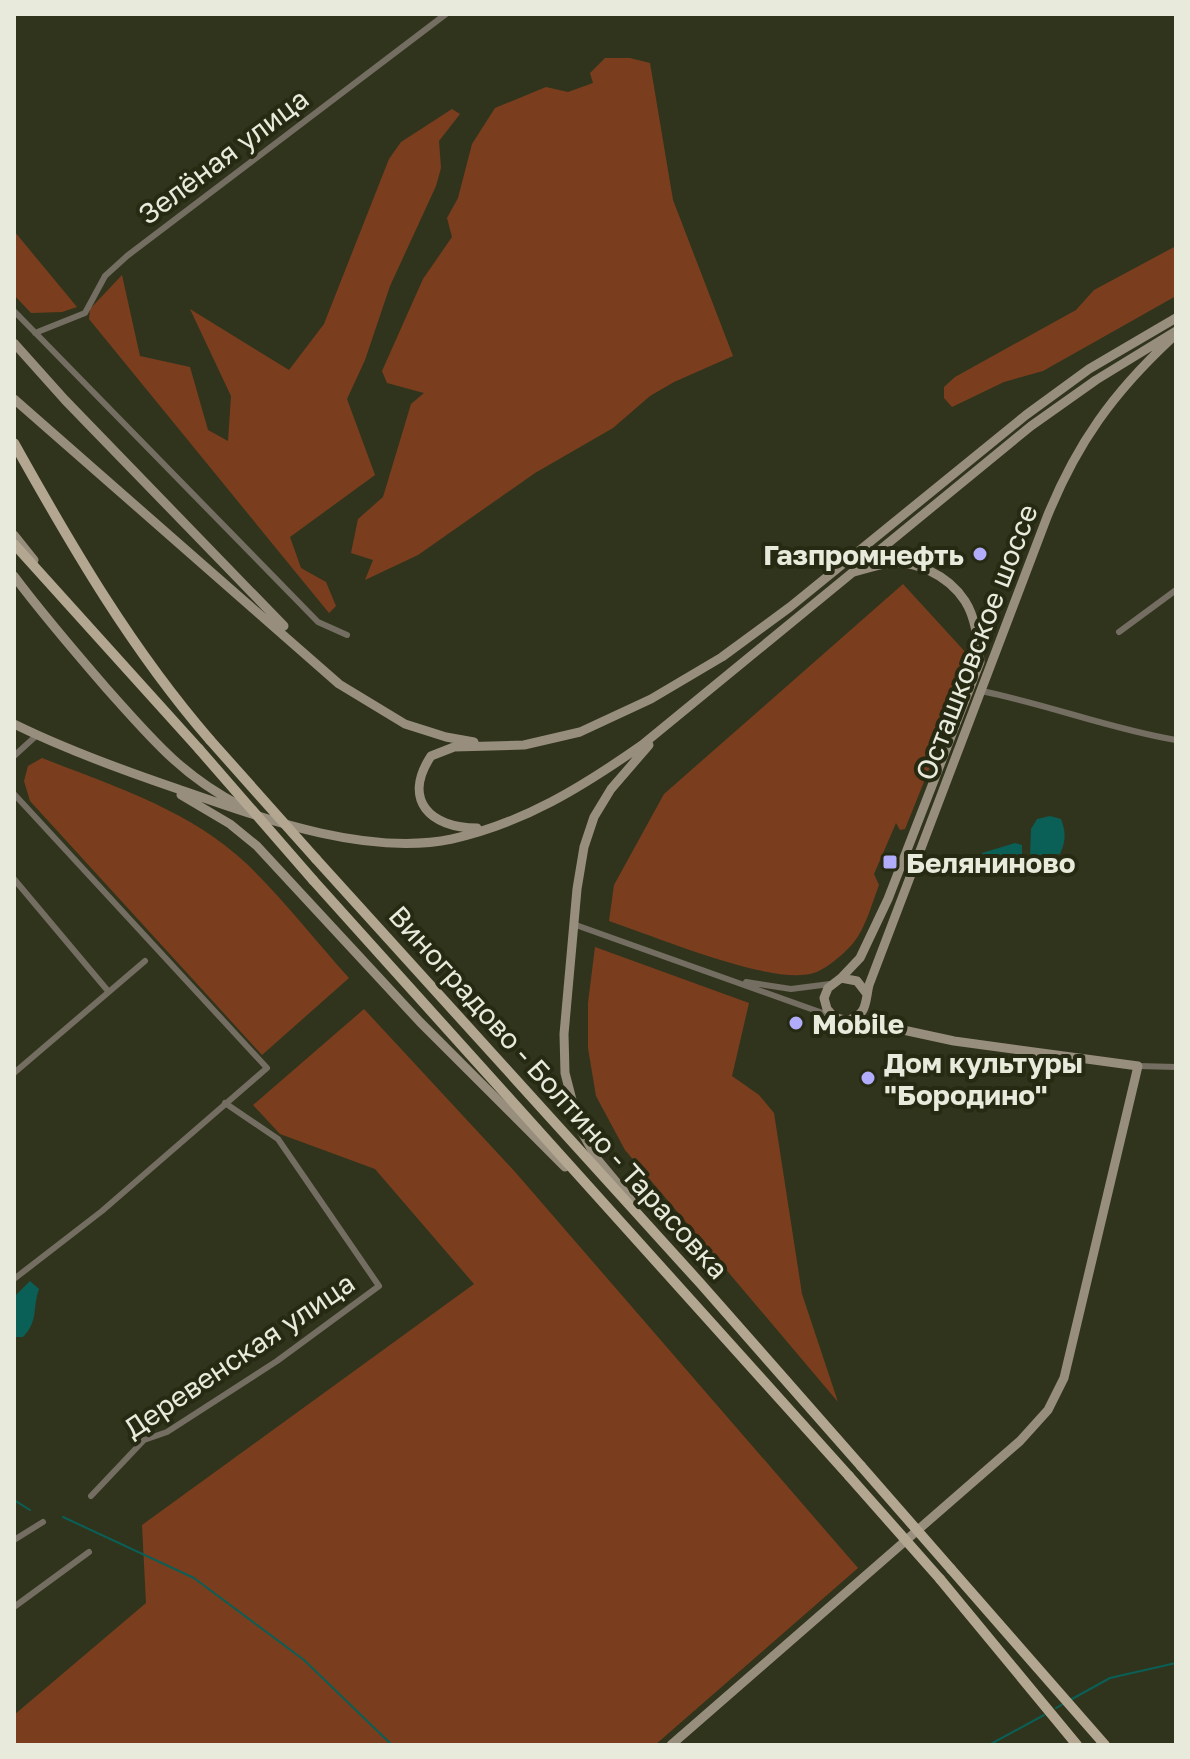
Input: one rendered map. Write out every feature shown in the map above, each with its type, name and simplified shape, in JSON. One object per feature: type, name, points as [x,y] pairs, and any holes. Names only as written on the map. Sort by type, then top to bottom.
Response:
[{"type":"main road","points":[[504,824],[474,828],[450,824],[425,808],[417,781],[431,756],[454,747],[524,745],[580,732],[651,699],[722,657],[790,607],[1026,415],[1089,369],[1176,318]]},
{"type":"main road","points":[[14,724],[83,756],[278,824],[363,840],[409,841],[449,839],[504,824],[546,807],[588,783],[671,723],[1031,426],[1096,380],[1176,332]]},
{"type":"main road","name":"Осташковское шоссе","points":[[866,1005],[867,994],[1047,517],[1077,450],[1115,397],[1176,332]]},
{"type":"main road","points":[[14,343],[65,400],[339,684]]},
{"type":"main road","points":[[14,399],[339,684],[405,724],[446,737],[492,745]]},
{"type":"main road","name":"Виноградово - Болтино - Тарасовка","points":[[14,443],[70,544],[132,639],[210,740],[701,1284],[1105,1745]]},
{"type":"main road","points":[[14,535],[87,626]]},
{"type":"main road","name":"Виноградово - Болтино - Тарасовка","points":[[14,544],[849,1476],[940,1579],[1077,1745]]},
{"type":"main road","name":"Осташковское шоссе","points":[[836,981],[860,958],[888,899],[980,662],[976,632],[966,602],[947,581],[928,569],[905,563],[885,564],[854,572]]},
{"type":"main road","points":[[14,576],[72,649],[180,768],[212,791],[265,819]]},
{"type":"main road","points":[[671,723],[632,762],[611,789],[594,817],[584,847],[573,924],[564,1034],[565,1060],[570,1100],[579,1127],[597,1159],[701,1284]]},
{"type":"main road","points":[[160,783],[230,824],[257,846],[452,1056],[605,1205]]},
{"type":"main road","points":[[671,1745],[1020,1441],[1048,1410],[1064,1378],[1138,1066],[954,1041],[840,1019],[827,1009],[824,998],[836,981],[857,981],[867,994]]},
{"type":"main road","points":[[840,1019],[860,1015],[866,1005]]},
{"type":"main road","points":[[866,1005],[874,1021],[880,1025]]},
{"type":"main road","points":[[1110,1062],[1125,1073],[1131,1096]]},
{"type":"street","name":"Зелёная улица","points":[[35,333],[85,313],[105,276],[127,256],[446,14]]},
{"type":"street","points":[[14,311],[318,622],[347,635]]},
{"type":"street","points":[[1119,632],[1176,590]]},
{"type":"street","points":[[981,691],[1024,699],[1146,735],[1176,740]]},
{"type":"street","points":[[14,756],[37,735]]},
{"type":"street","points":[[14,794],[267,1068],[102,1211],[14,1279]]},
{"type":"street","points":[[14,879],[108,991]]},
{"type":"street","points":[[573,924],[840,1019]]},
{"type":"street","points":[[14,1073],[145,961]]},
{"type":"street","points":[[735,980],[791,989],[836,981]]},
{"type":"street","points":[[1138,1066],[1176,1067]]},
{"type":"street","name":"Деревенская улица","points":[[91,1496],[144,1440],[167,1432],[277,1361],[379,1286],[278,1139],[225,1103]]},
{"type":"street","points":[[14,1540],[43,1522]]},
{"type":"street","points":[[14,1607],[89,1552]]},
{"type":"shaded area","points":[[605,58],[630,58],[650,63],[673,200],[733,356],[650,396],[613,428],[535,473],[418,555],[365,580],[373,560],[351,553],[358,519],[383,497],[411,404],[424,393],[387,383],[382,371],[423,279],[452,237],[447,218],[458,198],[472,144],[495,108],[546,87],[568,92],[593,83],[590,73]]},
{"type":"shaded area","points":[[452,109],[460,114],[439,141],[441,168],[436,186],[390,286],[365,360],[347,399],[375,475],[290,537],[301,568],[326,582],[336,606],[329,613],[89,319],[90,309],[122,275],[140,356],[190,367],[208,430],[228,441],[231,396],[190,309],[289,370],[324,324],[389,159],[401,142]]},
{"type":"shaded area","points":[[14,231],[77,307],[62,312],[31,313],[14,295]]},
{"type":"shaded area","points":[[1176,246],[1176,296],[1043,371],[1004,382],[952,407],[944,398],[944,387],[955,377],[1076,310],[1094,290]]},
{"type":"shaded area","points":[[903,584],[968,655],[940,728],[936,752],[905,829],[900,830],[896,823],[874,874],[879,885],[854,942],[822,969],[810,974],[790,975],[739,965],[609,921],[614,885],[664,794]]},
{"type":"shaded area","points":[[42,758],[150,801],[225,845],[273,891],[349,978],[262,1055],[30,801],[24,781],[28,766]]},
{"type":"shaded area","points":[[595,947],[749,1003],[732,1076],[759,1095],[774,1113],[802,1294],[838,1402],[625,1150],[596,1096],[588,1048],[588,1003]]},
{"type":"shaded area","points":[[364,1009],[516,1173],[858,1568],[655,1745],[14,1745],[14,1715],[146,1603],[142,1525],[474,1284],[375,1169],[280,1134],[253,1105]]},
{"type":"water","points":[[1050,816],[1061,819],[1063,824],[1064,841],[1060,854],[1030,856],[1031,829],[1037,819]]},
{"type":"water","points":[[1015,843],[1022,845],[1022,863],[1016,865],[994,865],[982,853]]},
{"type":"water","points":[[30,1281],[39,1289],[33,1320],[23,1337],[14,1337],[14,1297]]},
{"type":"waterway","points":[[14,1500],[30,1510]]},
{"type":"waterway","points":[[63,1517],[194,1578],[304,1660],[392,1745]]},
{"type":"waterway","points":[[1072,1699],[1110,1678],[1176,1663]]},
{"type":"waterway","points":[[1056,1708],[1063,1704]]},
{"type":"waterway","points":[[989,1745],[1044,1715]]},
{"type":"place","name":"Газпромнефть","points":[[980,554]]},
{"type":"place","name":"Беляниново","points":[[890,862]]},
{"type":"place","name":"Mobile","points":[[796,1023]]},
{"type":"place","name":"Дом культуры \"Бородино\"","points":[[868,1078]]}]
